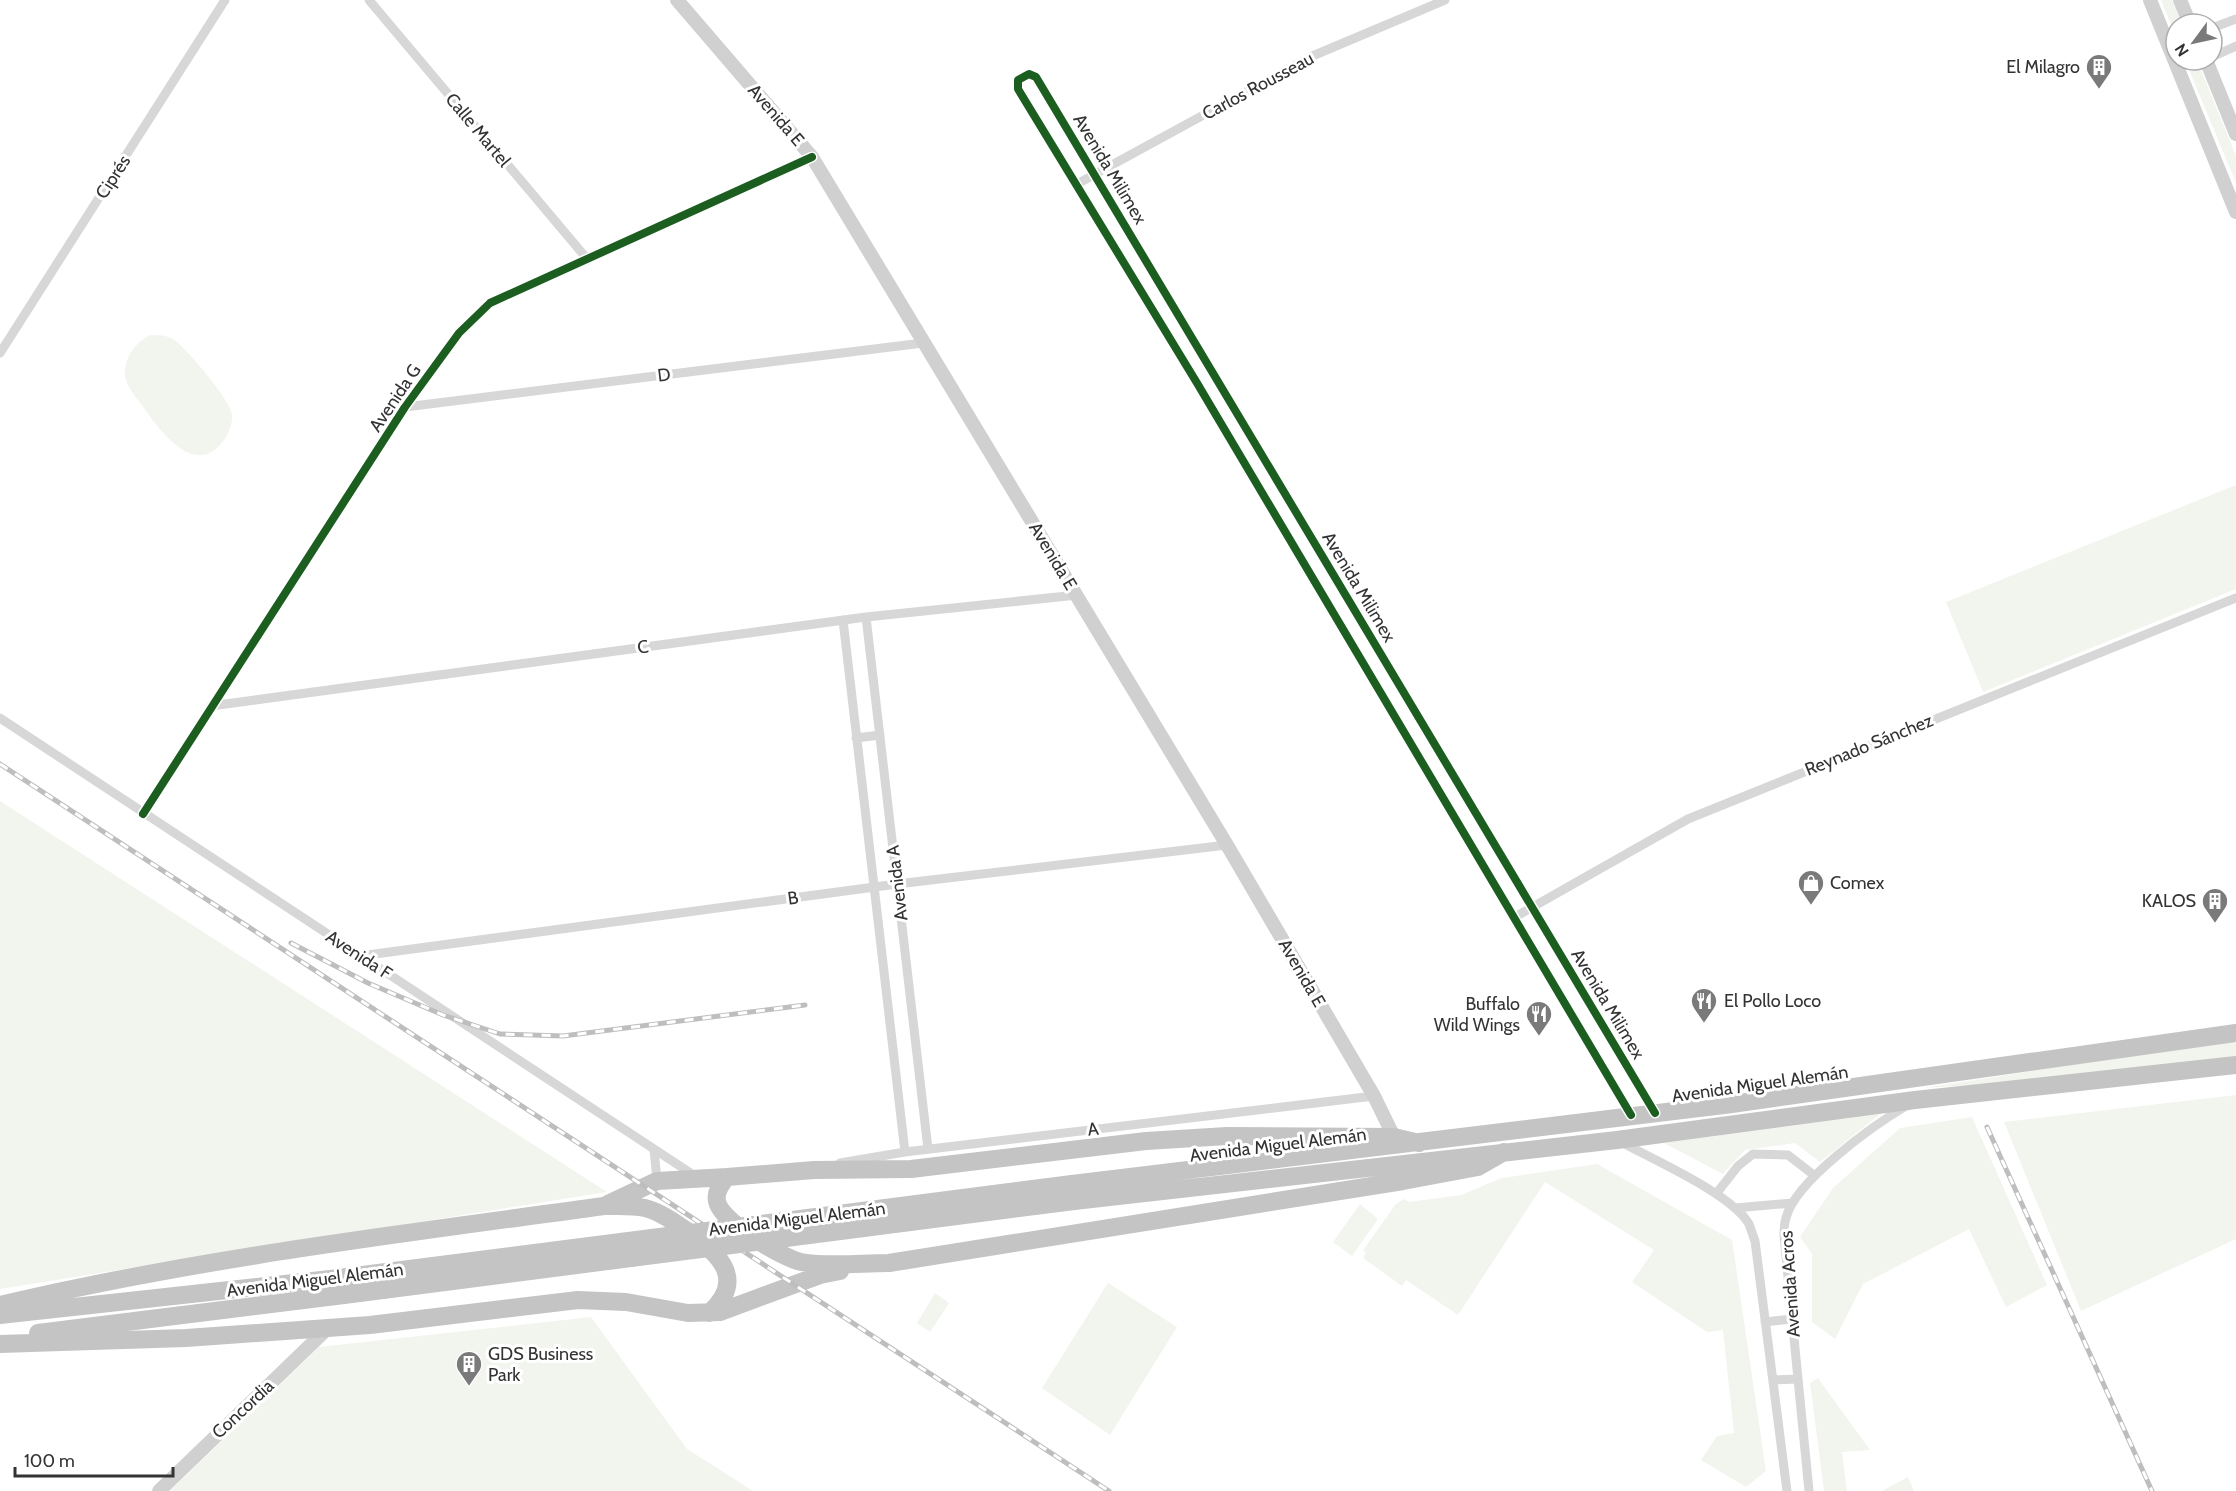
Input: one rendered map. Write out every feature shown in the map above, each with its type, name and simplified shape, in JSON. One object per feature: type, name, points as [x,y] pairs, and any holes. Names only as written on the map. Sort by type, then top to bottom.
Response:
[{"type":"highway","name":"Avenida Miguel Alemán","points":[[0,1338],[2236,1033]]},
{"type":"highway","name":"Avenida Miguel Alemán","points":[[0,1315],[1073,1193],[1617,1140],[1916,1100],[2236,1065]]},
{"type":"highway","points":[[604,1206],[657,1181],[697,1177],[722,1184],[814,1170],[911,1169],[1146,1141],[1203,1138],[1394,1137],[1419,1143]]},
{"type":"highway","points":[[0,1344],[186,1338],[328,1328],[601,1299],[688,1313],[709,1313],[733,1308],[820,1275],[1403,1181],[1478,1167],[1504,1152]]},
{"type":"highway","points":[[722,1184],[716,1201],[726,1217],[786,1257],[822,1264],[889,1263]]},
{"type":"highway","points":[[0,1305],[97,1283],[267,1252],[604,1206],[631,1206],[657,1212],[709,1246],[724,1263],[727,1283],[722,1300],[709,1313]]},
{"type":"main road","name":"Avenida E","points":[[676,0],[812,157],[1227,845],[1374,1096],[1394,1137]]},
{"type":"main road","points":[[2150,0],[2236,212]]},
{"type":"main road","points":[[2211,72],[2236,134]]},
{"type":"main road","name":"Concordia","points":[[159,1491],[183,1464],[328,1328]]},
{"type":"street","name":"Ciprés","points":[[0,353],[225,0]]},
{"type":"street","name":"Calle Martel","points":[[369,0],[588,260]]},
{"type":"street","name":"Carlos Rousseau","points":[[1077,184],[1310,57],[1445,0]]},
{"type":"street","name":"Avenida Milimex","points":[[1631,1115],[1515,917],[1018,88],[1021,76],[1029,74],[1036,77],[1655,1113]]},
{"type":"street","name":"Avenida G","points":[[143,814],[405,407],[459,333],[479,311],[490,303],[812,157]]},
{"type":"street","name":"D","points":[[405,407],[923,343]]},
{"type":"street","name":"C","points":[[211,706],[866,617],[1077,595]]},
{"type":"street","name":"Reynado Sánchez","points":[[1515,917],[1688,819],[2236,598]]},
{"type":"street","name":"Avenida A","points":[[866,617],[928,1149]]},
{"type":"street","name":"Avenida A","points":[[843,620],[905,1152]]},
{"type":"street","name":"Avenida F","points":[[0,718],[697,1177]]},
{"type":"street","points":[[856,738],[880,735]]},
{"type":"street","name":"B","points":[[360,956],[873,887],[1227,845]]},
{"type":"street","name":"A","points":[[814,1170],[905,1152],[1374,1096]]},
{"type":"street","name":"Avenida Acros","points":[[1809,1491],[1784,1236],[1786,1218],[1792,1203],[1815,1176],[1886,1117],[1916,1100]]},
{"type":"street","name":"Avenida Acros","points":[[1617,1140],[1716,1194],[1735,1208],[1748,1223],[1755,1241],[1787,1491]]},
{"type":"street","points":[[654,1149],[657,1181]]},
{"type":"street","points":[[1716,1194],[1738,1167],[1753,1154],[1788,1155],[1815,1176]]},
{"type":"street","points":[[1735,1208],[1792,1203]]},
{"type":"street","points":[[1765,1322],[1792,1319]]},
{"type":"street","points":[[1773,1380],[1798,1379]]},
{"type":"shaded area","points":[[2161,0],[2172,0],[2177,12],[2166,12]]},
{"type":"shaded area","points":[[2190,72],[2202,72],[2236,156],[2236,183]]},
{"type":"shaded area","points":[[150,335],[168,337],[179,344],[207,374],[229,407],[232,417],[228,434],[213,451],[202,455],[191,454],[180,448],[161,430],[129,387],[125,371],[130,354],[141,341]]},
{"type":"shaded area","points":[[2236,485],[2236,589],[1983,692],[1946,602]]},
{"type":"shaded area","points":[[0,801],[607,1192],[0,1289]]},
{"type":"shaded area","points":[[2236,1039],[2236,1058],[2039,1081],[1924,1088]]},
{"type":"shaded area","points":[[2236,1095],[2236,1239],[2081,1311],[2004,1122]]},
{"type":"shaded area","points":[[1880,1114],[1820,1162],[1795,1143],[1745,1150],[1723,1174],[1664,1143]]},
{"type":"shaded area","points":[[1972,1117],[2047,1285],[2006,1307],[1969,1229],[1863,1284],[1835,1339],[1812,1322],[1812,1254],[1800,1237],[1833,1188],[1900,1128]]},
{"type":"shaded area","points":[[1597,1164],[1732,1240],[1766,1471],[1746,1487],[1701,1460],[1717,1436],[1734,1433],[1723,1330],[1707,1332],[1632,1282],[1654,1250],[1545,1182],[1458,1315],[1406,1280],[1402,1286],[1363,1258],[1366,1253],[1363,1250],[1396,1204],[1404,1199],[1409,1202],[1461,1195],[1502,1178]]},
{"type":"shaded area","points":[[1360,1204],[1378,1219],[1352,1256],[1333,1242]]},
{"type":"shaded area","points":[[1108,1283],[1177,1327],[1110,1435],[1042,1388]]},
{"type":"shaded area","points":[[935,1293],[949,1303],[930,1332],[917,1323]]},
{"type":"shaded area","name":"GDS Business Park","points":[[591,1317],[687,1449],[753,1491],[170,1491],[319,1347]]},
{"type":"shaded area","points":[[1818,1378],[1870,1450],[1842,1452],[1847,1491],[1824,1491],[1810,1383]]},
{"type":"shaded area","points":[[1908,1477],[1914,1491],[1882,1491]]},
{"type":"railway","points":[[0,764],[1109,1491]]},
{"type":"railway","points":[[291,943],[368,983],[443,1015],[500,1034],[563,1036],[805,1005]]},
{"type":"railway","points":[[1987,1127],[2152,1491]]},
{"type":"cycle path","points":[[1631,1115],[1197,383],[1018,89],[1018,80],[1029,74],[1036,77],[1655,1113]]},
{"type":"cycle path","points":[[143,814],[405,407],[459,333],[490,303],[812,157]]},
{"type":"place","name":"El Milagro","points":[[2099,90]]},
{"type":"place","name":"Comex","points":[[1811,906]]},
{"type":"place","name":"KALOS","points":[[2215,924]]},
{"type":"place","name":"El Pollo Loco","points":[[1704,1024]]},
{"type":"place","name":"Buffalo Wild Wings","points":[[1539,1037]]},
{"type":"place","name":"GDS Business Park","points":[[469,1387]]}]
